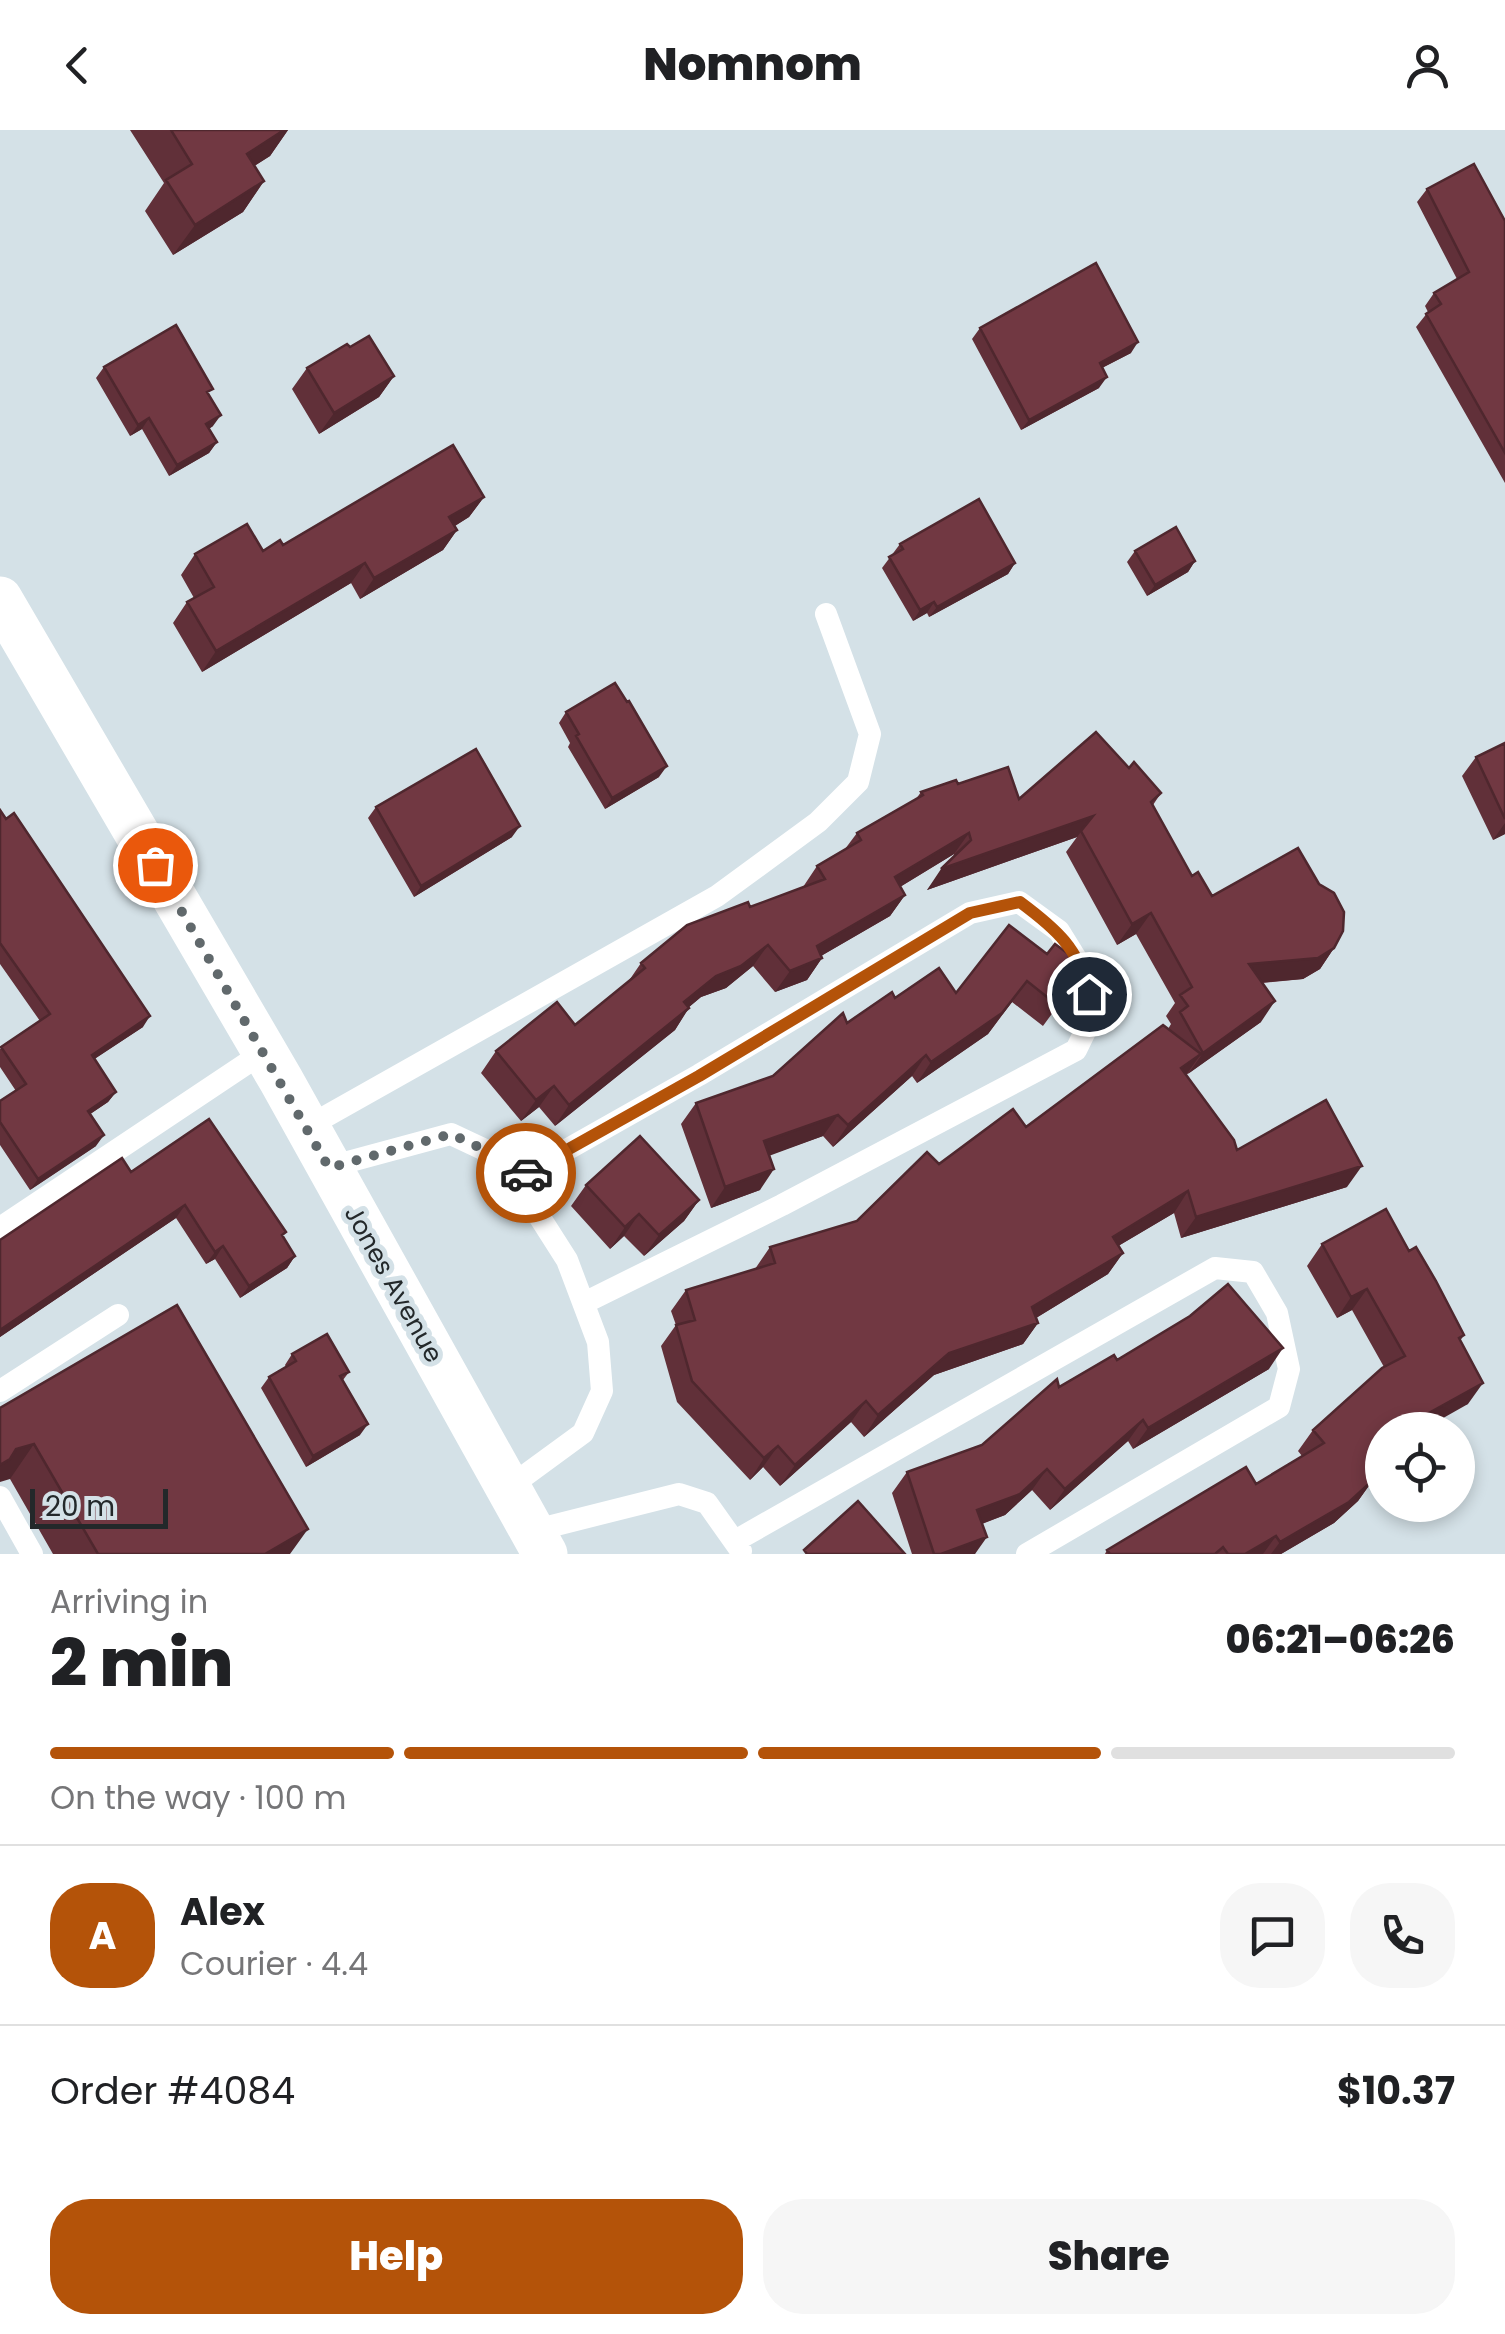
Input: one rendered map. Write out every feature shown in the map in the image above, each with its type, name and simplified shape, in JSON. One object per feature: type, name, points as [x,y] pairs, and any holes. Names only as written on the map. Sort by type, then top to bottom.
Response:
[{"type":"street","name":"Jones Avenue","points":[[0,599],[264,1052],[508,1488],[525,1546]]},
{"type":"lane","points":[[307,1128],[717,896],[818,822],[858,782],[870,734],[826,614]]},
{"type":"lane","points":[[515,1179],[699,1076],[970,913],[1020,902],[1059,931],[1085,973],[1093,1015],[1076,1050],[584,1303]]},
{"type":"lane","points":[[0,1228],[264,1052]]},
{"type":"lane","points":[[329,1168],[451,1134],[502,1158],[567,1260],[598,1342],[602,1391],[583,1433],[508,1488]]},
{"type":"lane","points":[[525,1546],[679,1494],[707,1503],[739,1547],[1215,1268],[1253,1272],[1276,1312],[1288,1369],[1279,1406],[1027,1554]]},
{"type":"lane","points":[[0,1391],[118,1315]]},
{"type":"lane","points":[[0,1497],[32,1554]]},
{"type":"building","points":[[171,130],[284,130],[247,154],[264,181],[195,225],[166,180],[192,164]]},
{"type":"building","points":[[1474,164],[1505,221],[1505,453],[1426,314],[1441,304],[1434,293],[1469,272],[1427,189]]},
{"type":"building","points":[[1096,263],[1138,342],[1100,363],[1107,377],[1029,420],[980,328]]},
{"type":"building","points":[[176,325],[213,389],[207,392],[221,415],[206,424],[217,442],[177,465],[149,418],[138,425],[104,367]]},
{"type":"building","points":[[369,336],[394,376],[334,413],[307,368]]},
{"type":"building","points":[[453,445],[484,497],[449,517],[457,530],[374,578],[365,563],[216,651],[187,602],[214,587],[195,554],[247,524],[263,551],[280,540],[283,545]]},
{"type":"building","points":[[979,499],[1015,563],[937,607],[934,602],[920,610],[889,557],[903,549],[900,544]]},
{"type":"building","points":[[1176,527],[1195,561],[1155,585],[1135,551]]},
{"type":"building","points":[[615,683],[667,766],[612,798],[566,712]]},
{"type":"building","points":[[1096,732],[1129,768],[1134,762],[1161,793],[1151,802],[1192,876],[1198,872],[1212,896],[1298,848],[1319,884],[1334,893],[1344,912],[1343,931],[1334,948],[1318,958],[1249,964],[1275,1001],[1203,1053],[1180,1012],[1188,1006],[1180,995],[1192,987],[1151,913],[1132,924],[1081,831],[1093,816],[941,869],[971,840],[969,833],[895,877],[905,895],[817,946],[822,958],[790,971],[768,945],[741,966],[716,976],[684,1002],[689,1008],[569,1105],[554,1086],[536,1100],[496,1051],[557,1002],[575,1025],[645,968],[641,963],[687,925],[825,879],[817,866],[861,840],[857,833],[923,795],[921,792],[1008,767],[1019,799]]},
{"type":"building","points":[[1505,743],[1505,819],[1476,757]]},
{"type":"building","points":[[476,749],[520,826],[421,886],[376,807]]},
{"type":"building","points":[[0,810],[6,819],[14,813],[150,1016],[92,1055],[116,1092],[88,1111],[104,1135],[38,1179],[0,1122],[0,1101],[26,1084],[1,1047],[50,1014],[0,943]]},
{"type":"building","points":[[1009,925],[1047,954],[1055,944],[1086,967],[1057,1005],[1027,981],[1002,1013],[931,1062],[926,1055],[848,1125],[838,1115],[764,1141],[774,1169],[725,1187],[696,1103],[773,1076],[843,1013],[847,1023],[892,992],[895,998],[939,968],[956,993]]},
{"type":"building","points":[[1163,1025],[1201,1054],[1181,1068],[1234,1140],[1237,1150],[1326,1100],[1362,1166],[1196,1217],[1188,1191],[1113,1237],[1123,1253],[1032,1307],[1038,1323],[949,1353],[878,1415],[866,1401],[795,1465],[778,1446],[764,1458],[692,1381],[676,1325],[695,1320],[686,1290],[775,1263],[770,1247],[857,1221],[927,1152],[939,1164],[1013,1109],[1026,1127]]},
{"type":"building","points":[[209,1119],[286,1232],[282,1235],[295,1256],[249,1286],[223,1246],[215,1252],[185,1205],[0,1330],[0,1240],[122,1158],[131,1172]]},
{"type":"building","points":[[640,1136],[699,1200],[659,1235],[639,1214],[625,1227],[586,1185]]},
{"type":"building","points":[[1386,1209],[1409,1251],[1416,1247],[1436,1281],[1483,1383],[1431,1412],[1365,1412],[1365,1487],[1349,1502],[1280,1542],[1276,1536],[1245,1554],[1228,1554],[1223,1547],[1215,1554],[1110,1554],[1107,1550],[1246,1467],[1256,1484],[1324,1443],[1313,1430],[1382,1368],[1405,1356],[1367,1289],[1351,1297],[1322,1244]]},
{"type":"building","points":[[1228,1284],[1283,1348],[1148,1428],[1143,1420],[1065,1489],[1047,1469],[1020,1494],[977,1510],[987,1537],[934,1554],[907,1472],[982,1445],[1057,1379],[1059,1387],[1114,1355],[1117,1360],[1190,1316]]},
{"type":"building","points":[[177,1305],[308,1529],[265,1554],[98,1554],[34,1444],[16,1449],[0,1465],[0,1408]]},
{"type":"building","points":[[327,1334],[349,1372],[340,1376],[368,1424],[313,1456],[269,1377],[296,1361],[292,1354]]},
{"type":"building","points":[[858,1501],[905,1554],[807,1554],[804,1550]]},
{"type":"way so far","points":[[155,865],[329,1168],[451,1134],[502,1158],[515,1179],[526,1173]]},
{"type":"route","points":[[526,1173],[699,1076],[970,913],[1020,902],[1059,931],[1085,973],[1089,994]]}]
